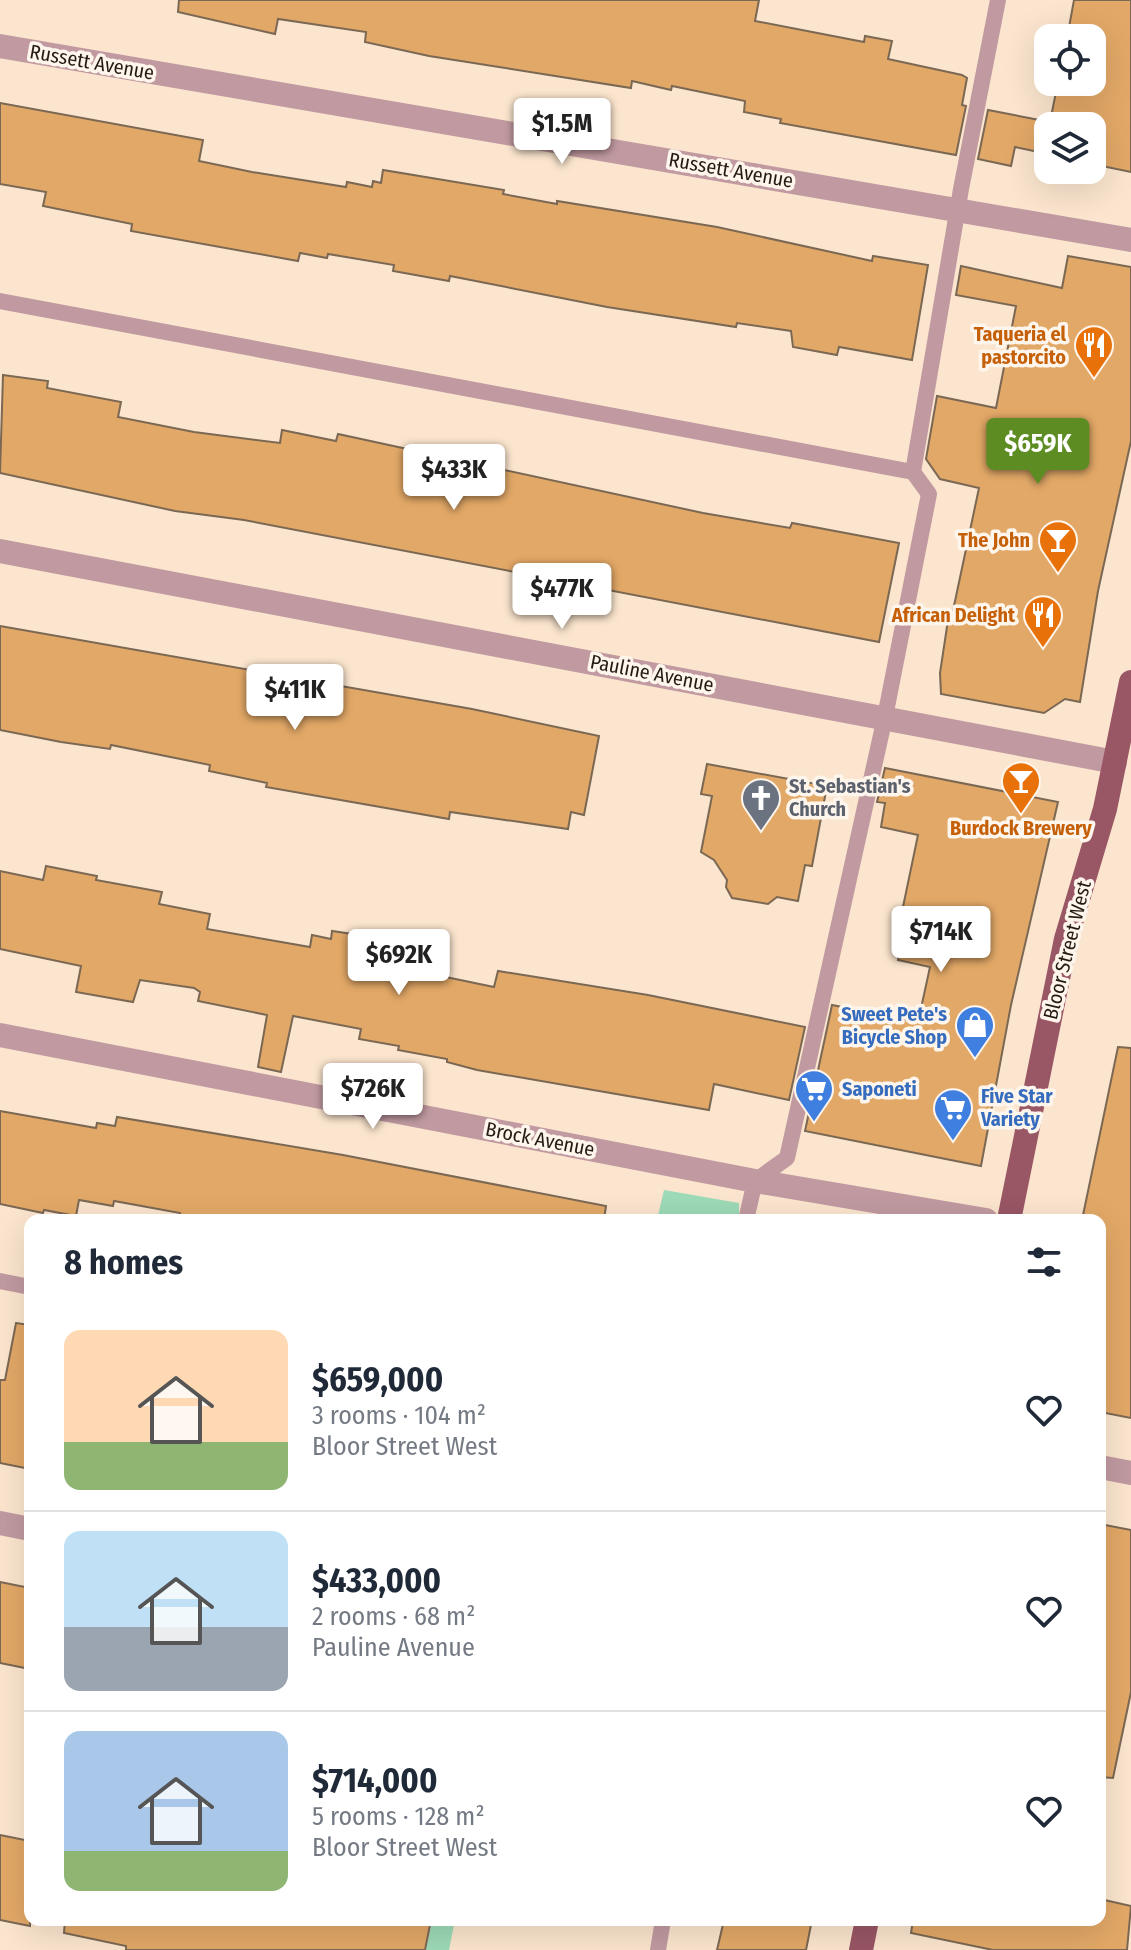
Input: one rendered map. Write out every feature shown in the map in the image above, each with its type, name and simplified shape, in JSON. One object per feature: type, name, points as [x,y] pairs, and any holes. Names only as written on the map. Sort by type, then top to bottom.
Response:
[{"type":"main road","name":"Bloor Street West","points":[[1010,1214],[1066,939],[1115,762],[1131,682]]},
{"type":"main road","points":[[861,1950],[866,1926]]},
{"type":"street","name":"Russett Avenue","points":[[0,46],[1131,240]]},
{"type":"street","name":"Pauline Avenue","points":[[0,551],[1115,762]]},
{"type":"street","name":"Brock Avenue","points":[[0,1035],[755,1181],[950,1214]]},
{"type":"street","points":[[1106,1468],[1131,1473]]},
{"type":"street","points":[[0,1523],[24,1528]]},
{"type":"lane","points":[[913,472],[998,0]]},
{"type":"lane","points":[[0,301],[913,472],[929,494],[885,717],[787,1158],[755,1181],[747,1214]]},
{"type":"lane","points":[[0,1281],[24,1286]]},
{"type":"lane","points":[[658,1950],[662,1926]]},
{"type":"green space","points":[[664,1190],[739,1203],[739,1214],[658,1214]]},
{"type":"green space","points":[[431,1926],[454,1926],[449,1950],[426,1950]]},
{"type":"building","points":[[179,0],[759,0],[755,21],[864,42],[865,36],[892,41],[888,59],[962,75],[967,78],[962,105],[966,106],[956,155],[780,123],[781,119],[744,112],[745,101],[672,86],[671,90],[632,81],[631,88],[429,56],[365,42],[366,32],[278,19],[275,34],[178,12]]},
{"type":"building","points":[[1074,0],[1131,0],[1131,172],[1106,167],[1106,112],[1052,112],[1055,96],[1106,96],[1106,24],[1070,24]]},
{"type":"building","points":[[0,103],[203,140],[199,161],[252,172],[346,187],[347,182],[372,187],[373,181],[381,183],[383,170],[504,190],[503,194],[557,204],[557,201],[717,227],[872,261],[873,256],[928,265],[912,360],[839,347],[837,355],[793,347],[791,331],[737,323],[736,327],[607,307],[450,276],[449,281],[393,271],[394,265],[328,254],[327,258],[300,253],[298,261],[131,231],[132,224],[43,206],[46,192],[0,184]]},
{"type":"building","points":[[988,110],[1034,119],[1034,151],[1015,147],[1011,166],[978,159]]},
{"type":"building","points":[[1068,256],[1131,267],[1131,441],[1098,591],[1080,702],[1065,699],[1044,713],[941,694],[940,673],[948,620],[951,620],[979,488],[940,479],[926,459],[937,396],[996,408],[1016,306],[956,295],[961,266],[1062,288]]},
{"type":"building","points":[[3,375],[48,381],[47,388],[121,402],[118,417],[194,432],[280,443],[282,430],[336,441],[338,434],[703,513],[790,528],[792,523],[899,543],[879,642],[244,520],[175,511],[0,473]]},
{"type":"building","points":[[0,626],[472,709],[599,736],[584,815],[571,812],[568,829],[450,812],[449,819],[266,787],[267,783],[209,771],[210,765],[111,745],[110,749],[0,730]]},
{"type":"building","name":"St. Sebastian's Church","points":[[707,764],[827,786],[812,866],[805,865],[798,901],[777,897],[768,904],[732,898],[726,887],[727,880],[714,860],[701,852],[712,796],[701,794]]},
{"type":"building","points":[[885,768],[1058,802],[1011,1005],[981,1166],[805,1131],[832,1005],[918,1022],[930,967],[898,960],[905,927],[899,926],[918,835],[881,827],[885,803],[877,802]]},
{"type":"building","points":[[46,866],[97,876],[96,880],[162,892],[159,904],[210,914],[207,929],[310,947],[312,935],[331,939],[332,931],[379,938],[380,933],[410,939],[405,967],[441,976],[494,987],[498,971],[648,995],[805,1027],[789,1100],[714,1084],[709,1110],[477,1070],[447,1062],[447,1059],[398,1050],[399,1046],[359,1039],[361,1029],[293,1016],[281,1072],[258,1067],[267,1015],[198,1001],[200,992],[194,988],[140,980],[133,1002],[76,992],[81,966],[0,949],[0,871],[43,880]]},
{"type":"building","points":[[1118,1047],[1131,1048],[1131,1418],[1106,1413],[1106,1214],[1083,1214]]},
{"type":"building","points":[[0,1111],[96,1128],[97,1123],[115,1126],[117,1117],[343,1155],[606,1206],[605,1214],[180,1214],[114,1201],[113,1206],[79,1200],[76,1214],[65,1214],[0,1204]]},
{"type":"building","points":[[16,1323],[24,1324],[24,1468],[0,1463],[0,1380],[5,1380]]},
{"type":"building","points":[[1106,1525],[1131,1530],[1131,1692],[1113,1778],[1106,1777]]},
{"type":"building","points":[[0,1582],[24,1587],[24,1668],[0,1663]]},
{"type":"building","points":[[0,1835],[24,1840],[24,1925],[0,1920]]},
{"type":"building","points":[[1106,1900],[1131,1906],[1127,1950],[993,1950],[911,1933],[912,1926],[1106,1926]]},
{"type":"building","points":[[65,1926],[430,1926],[425,1950],[126,1950],[126,1946],[64,1933]]},
{"type":"building","points":[[723,1926],[811,1926],[806,1950],[717,1950]]},
{"type":"place","name":"Taqueria el pastorcito","points":[[1094,379]]},
{"type":"place","name":"The John","points":[[1058,574]]},
{"type":"place","name":"African Delight","points":[[1043,649]]},
{"type":"place","name":"Burdock Brewery","points":[[1021,815]]},
{"type":"place","name":"St. Sebastian's Church","points":[[761,832]]},
{"type":"place","name":"Sweet Pete's Bicycle Shop","points":[[975,1059]]},
{"type":"place","name":"Saponeti","points":[[814,1123]]},
{"type":"place","name":"Five Star Variety","points":[[953,1142]]}]
